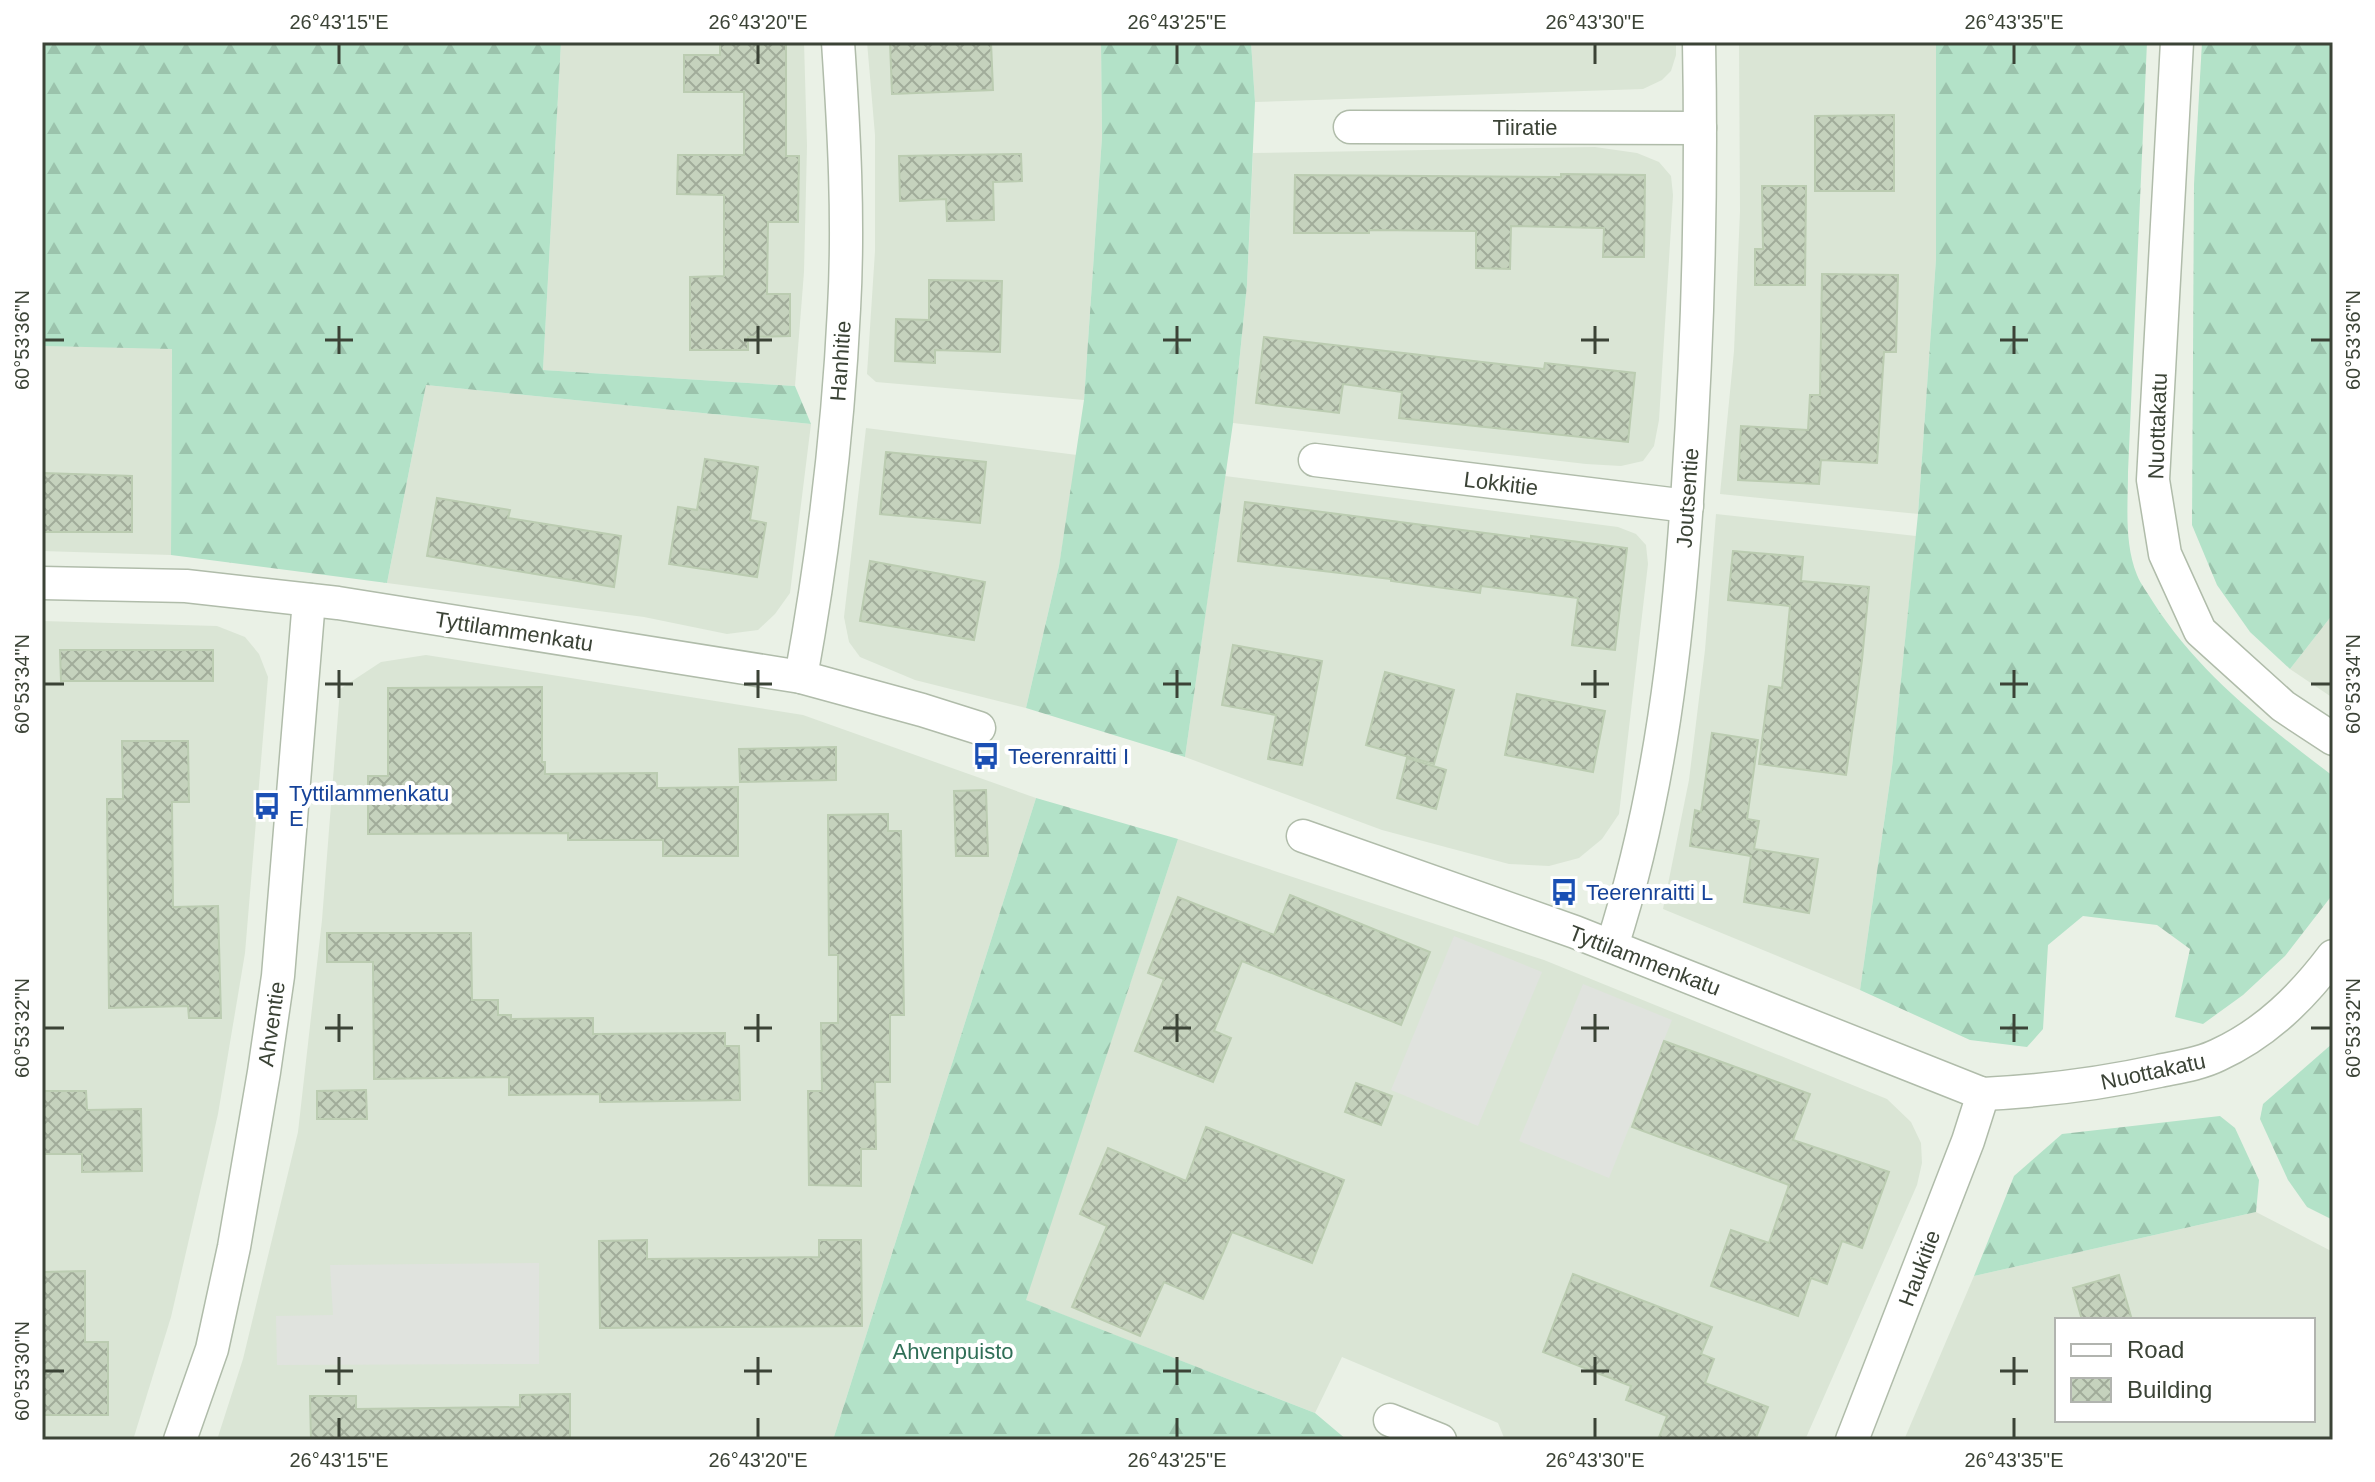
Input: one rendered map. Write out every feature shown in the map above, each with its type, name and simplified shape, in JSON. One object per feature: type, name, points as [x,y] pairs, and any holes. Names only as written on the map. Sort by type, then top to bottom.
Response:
[{"type":"street","name":"Hanhitie","points":[[801,677],[815,600],[838,399],[844,309],[845,149],[838,42]]},
{"type":"street","name":"Joutsentie","points":[[1612,946],[1657,768],[1680,604],[1697,356],[1699,42]]},
{"type":"street","name":"Nuottakatu","points":[[2177,42],[2153,480],[2165,554],[2200,631],[2283,706],[2333,739]]},
{"type":"street","name":"Tiiratie","points":[[1350,127],[1700,128]]},
{"type":"street","name":"Lokkitie","points":[[1315,460],[1687,506]]},
{"type":"street","name":"Tyttilammenkatu","points":[[42,583],[186,586],[309,600],[801,677],[979,728]]},
{"type":"street","name":"Ahventie","points":[[180,1440],[212,1349],[234,1247],[264,1072],[278,976],[309,600]]},
{"type":"street","name":"Tyttilammenkatu","points":[[1303,836],[1612,946],[1983,1094]]},
{"type":"street","name":"Nuottakatu","points":[[1983,1094],[2049,1090],[2116,1081],[2216,1057],[2244,1041],[2293,1004],[2333,956]]},
{"type":"street","name":"Haukitie","points":[[1852,1440],[1968,1141],[1983,1094]]},
{"type":"street","points":[[1390,1420],[1440,1440]]},
{"type":"shaded area","points":[[561,42],[804,42],[807,146],[804,272],[795,386],[543,370]]},
{"type":"shaded area","points":[[867,42],[1101,42],[1102,137],[1084,400],[876,382],[867,374],[875,251],[875,135]]},
{"type":"shaded area","points":[[1251,42],[1676,42],[1676,55],[1671,71],[1662,80],[1643,89],[1255,102]]},
{"type":"shaded area","points":[[1739,42],[1936,42],[1936,259],[1918,514],[1720,494],[1734,351],[1740,211]]},
{"type":"shaded area","points":[[1595,147],[1637,153],[1659,162],[1671,176],[1673,195],[1659,420],[1654,446],[1643,461],[1621,466],[1586,464],[1233,423],[1247,285],[1253,153]]},
{"type":"shaded area","points":[[42,346],[172,348],[171,555],[42,551]]},
{"type":"shaded area","points":[[426,385],[811,424],[790,593],[758,630],[727,634],[644,617],[387,583]]},
{"type":"shaded area","points":[[866,428],[1077,455],[1059,566],[1026,708],[915,680],[860,657],[849,642],[844,617]]},
{"type":"shaded area","points":[[1225,476],[1618,527],[1636,534],[1646,545],[1648,564],[1619,814],[1602,839],[1579,858],[1549,866],[1509,864],[1382,830],[1185,757]]},
{"type":"shaded area","points":[[1716,514],[1916,536],[1892,767],[1860,990],[1663,909],[1689,780],[1705,650]]},
{"type":"shaded area","points":[[2333,614],[2333,698],[2290,669]]},
{"type":"shaded area","points":[[42,621],[217,626],[245,637],[259,654],[268,677],[245,953],[218,1114],[171,1317],[133,1440],[42,1440]]},
{"type":"shaded area","points":[[426,655],[803,715],[1036,798],[833,1440],[217,1440],[243,1359],[298,1132],[322,920],[340,689],[381,662]]},
{"type":"shaded area","points":[[1178,839],[1544,960],[1887,1099],[1911,1122],[1921,1143],[1922,1163],[1917,1185],[1805,1440],[1505,1440],[1498,1423],[1342,1357],[1315,1413],[1025,1300]]},
{"type":"shaded area","points":[[1454,936],[1542,972],[1478,1126],[1391,1090]]},
{"type":"shaded area","points":[[1583,984],[1672,1020],[1609,1178],[1519,1141]]},
{"type":"shaded area","points":[[2256,1212],[2333,1252],[2333,1440],[1904,1440],[1974,1276]]},
{"type":"shaded area","points":[[539,1263],[539,1364],[277,1365],[276,1316],[333,1315],[330,1265]]},
{"type":"green space","points":[[42,42],[561,42],[543,370],[795,386],[811,424],[426,385],[387,583],[171,555],[172,349],[42,346]]},
{"type":"green space","points":[[1101,42],[1251,42],[1255,102],[1247,285],[1233,423],[1185,757],[1026,708],[1059,566],[1084,400],[1102,137]]},
{"type":"green space","points":[[1936,42],[2147,42],[2128,472],[2128,524],[2133,563],[2140,582],[2171,628],[2212,675],[2259,718],[2333,776],[2333,894],[2285,956],[2243,995],[2203,1024],[2175,1017],[2190,949],[2157,925],[2083,916],[2048,945],[2043,1029],[2027,1047],[1970,1040],[1860,990],[1892,767],[1918,514],[1936,259]]},
{"type":"green space","points":[[2202,42],[2333,42],[2333,614],[2290,669],[2250,632],[2217,585],[2192,525],[2194,184]]},
{"type":"green space","name":"Ahvenpuisto","points":[[1036,798],[1178,839],[1026,1300],[1315,1413],[1347,1440],[833,1440]]},
{"type":"green space","points":[[2333,1043],[2333,1220],[2307,1207],[2288,1180],[2260,1119],[2263,1104]]},
{"type":"green space","points":[[2220,1116],[2235,1128],[2259,1180],[2256,1212],[1974,1276],[2014,1176],[2062,1134]]},
{"type":"building","points":[[720,42],[786,42],[786,156],[799,156],[798,222],[768,222],[767,294],[790,294],[790,336],[748,337],[748,350],[690,350],[690,277],[724,276],[724,195],[677,194],[678,155],[744,155],[744,92],[684,92],[684,55],[720,55]]},
{"type":"building","points":[[890,42],[991,42],[993,90],[892,94]]},
{"type":"building","points":[[1894,115],[1894,191],[1815,191],[1815,116]]},
{"type":"building","points":[[1021,154],[1022,181],[993,182],[994,220],[947,221],[946,199],[900,201],[899,156]]},
{"type":"building","points":[[1561,174],[1645,175],[1644,257],[1603,257],[1604,228],[1511,226],[1510,269],[1476,268],[1476,231],[1294,233],[1295,175],[1561,177]]},
{"type":"building","points":[[1762,186],[1806,186],[1805,285],[1755,285],[1755,249],[1763,249]]},
{"type":"building","points":[[1822,274],[1898,275],[1896,352],[1884,352],[1877,463],[1821,460],[1819,484],[1738,480],[1741,426],[1808,430],[1810,395],[1820,395]]},
{"type":"building","points":[[929,280],[1002,281],[1000,352],[935,350],[935,363],[895,361],[896,319],[929,320]]},
{"type":"building","points":[[1264,337],[1544,369],[1545,363],[1635,373],[1628,442],[1399,418],[1402,392],[1343,384],[1339,413],[1256,403]]},
{"type":"building","points":[[886,452],[986,462],[980,523],[880,514]]},
{"type":"building","points":[[705,459],[758,467],[750,520],[766,523],[757,577],[669,564],[678,507],[697,510]]},
{"type":"building","points":[[43,473],[132,476],[132,532],[43,532]]},
{"type":"building","points":[[437,498],[510,510],[508,518],[621,536],[614,587],[427,556]]},
{"type":"building","points":[[1245,502],[1531,539],[1531,536],[1627,548],[1615,650],[1572,645],[1578,598],[1481,586],[1480,593],[1238,561]]},
{"type":"building","points":[[1733,551],[1803,557],[1801,581],[1869,587],[1846,775],[1759,764],[1769,686],[1782,688],[1790,606],[1728,600]]},
{"type":"building","points":[[870,561],[985,582],[974,640],[860,621]]},
{"type":"building","points":[[1233,645],[1322,661],[1302,765],[1268,759],[1276,715],[1222,705]]},
{"type":"building","points":[[60,650],[213,650],[213,681],[61,681]]},
{"type":"building","points":[[1385,672],[1454,690],[1434,764],[1366,745]]},
{"type":"building","points":[[542,687],[542,762],[545,762],[545,774],[657,773],[657,788],[738,787],[738,856],[663,856],[663,840],[568,840],[568,833],[368,834],[368,776],[388,776],[388,688]]},
{"type":"building","points":[[1517,694],[1605,711],[1593,772],[1505,755]]},
{"type":"building","points":[[1712,733],[1758,740],[1747,819],[1759,821],[1754,849],[1818,859],[1809,913],[1744,902],[1751,856],[1690,846],[1695,810],[1701,812]]},
{"type":"building","points":[[122,741],[188,741],[189,802],[172,802],[173,907],[218,906],[221,1018],[189,1018],[188,1006],[109,1008],[107,799],[123,799]]},
{"type":"building","points":[[836,747],[836,780],[740,782],[739,749]]},
{"type":"building","points":[[1407,758],[1446,770],[1436,809],[1397,798]]},
{"type":"building","points":[[986,790],[988,856],[956,856],[954,791]]},
{"type":"building","points":[[888,814],[888,831],[901,831],[904,1015],[890,1015],[890,1082],[875,1082],[876,1149],[861,1149],[861,1186],[809,1185],[808,1091],[822,1091],[821,1023],[838,1023],[838,955],[829,955],[828,815]]},
{"type":"building","points":[[1290,895],[1430,952],[1401,1025],[1242,961],[1214,1031],[1231,1038],[1213,1082],[1135,1051],[1164,979],[1148,973],[1178,897],[1274,935]]},
{"type":"building","points":[[327,933],[471,933],[472,1000],[498,1000],[498,1015],[511,1015],[511,1019],[593,1018],[593,1034],[725,1033],[725,1046],[739,1046],[740,1100],[600,1102],[600,1094],[509,1095],[509,1077],[374,1079],[373,962],[327,962]]},
{"type":"building","points":[[1664,1041],[1810,1094],[1793,1140],[1889,1172],[1862,1248],[1842,1241],[1827,1284],[1811,1278],[1798,1316],[1711,1286],[1731,1230],[1769,1243],[1789,1185],[1632,1127]]},
{"type":"building","points":[[1356,1083],[1392,1096],[1381,1125],[1345,1112]]},
{"type":"building","points":[[366,1090],[367,1119],[317,1119],[317,1091]]},
{"type":"building","points":[[42,1091],[86,1091],[87,1110],[141,1109],[142,1171],[82,1172],[82,1154],[42,1154]]},
{"type":"building","points":[[1206,1127],[1344,1180],[1312,1263],[1232,1232],[1203,1299],[1164,1282],[1140,1336],[1072,1307],[1107,1226],[1080,1214],[1108,1148],[1186,1181]]},
{"type":"building","points":[[647,1240],[647,1259],[819,1257],[819,1240],[861,1240],[862,1326],[600,1328],[599,1241]]},
{"type":"building","points":[[85,1271],[85,1342],[108,1342],[108,1415],[42,1415],[42,1272]]},
{"type":"building","points":[[1573,1274],[1712,1327],[1701,1354],[1714,1359],[1705,1383],[1768,1407],[1755,1440],[1658,1440],[1667,1416],[1626,1400],[1631,1386],[1543,1352]]},
{"type":"building","points":[[2119,1275],[2131,1318],[2081,1318],[2073,1288]]},
{"type":"building","points":[[570,1394],[570,1440],[311,1440],[310,1396],[356,1396],[356,1409],[520,1407],[520,1395]]},
{"type":"place","name":"Teerenraitti I","points":[[986,756]]},
{"type":"place","name":"Tyttilammenkatu E","points":[[267,806]]},
{"type":"place","name":"Teerenraitti L","points":[[1564,892]]}]
